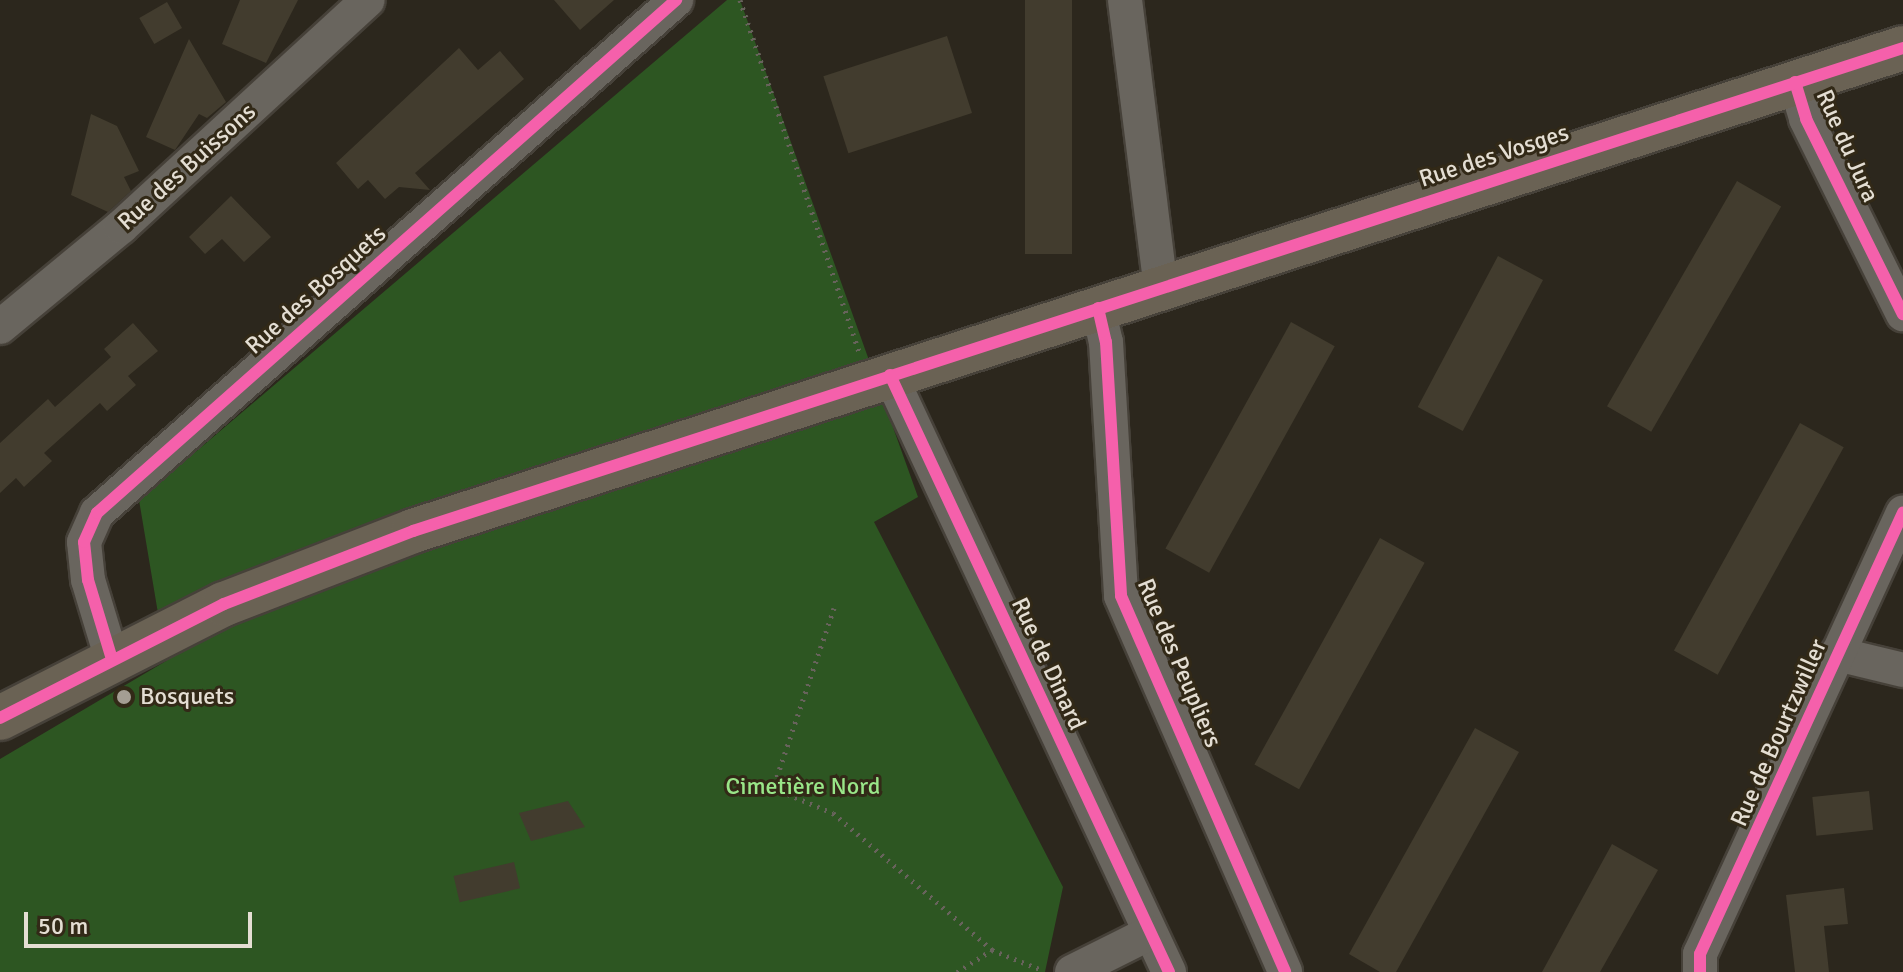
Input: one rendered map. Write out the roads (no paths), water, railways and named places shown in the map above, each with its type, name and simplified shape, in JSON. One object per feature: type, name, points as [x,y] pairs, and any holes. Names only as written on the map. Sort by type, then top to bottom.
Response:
[{"type":"main road","name":"Rue des Vosges","points":[[0,718],[111,656],[224,604],[413,531],[1903,48]]},
{"type":"street","name":"Rue des Buissons","points":[[0,327],[121,227],[368,0]]},
{"type":"street","name":"Rue des Bosquets","points":[[111,656],[88,580],[84,542],[97,513],[676,0]]},
{"type":"street","points":[[1125,0],[1161,288]]},
{"type":"street","name":"Rue du Jura","points":[[1795,82],[1806,119],[1903,314]]},
{"type":"street","name":"Rue des Peupliers","points":[[1098,308],[1106,342],[1121,596],[1285,972]]},
{"type":"street","name":"Rue de Dinard","points":[[880,378],[1169,972]]},
{"type":"street","name":"Rue de Bourtzwiller","points":[[1700,972],[1700,954],[1903,512]]},
{"type":"street","points":[[1837,654],[1903,670]]},
{"type":"street","points":[[1072,972],[1150,933]]},
{"type":"place","name":"Bosquets","points":[[124,697]]},
{"type":"park label","name":"Cimetière Nord","points":[[803,787]]}]
